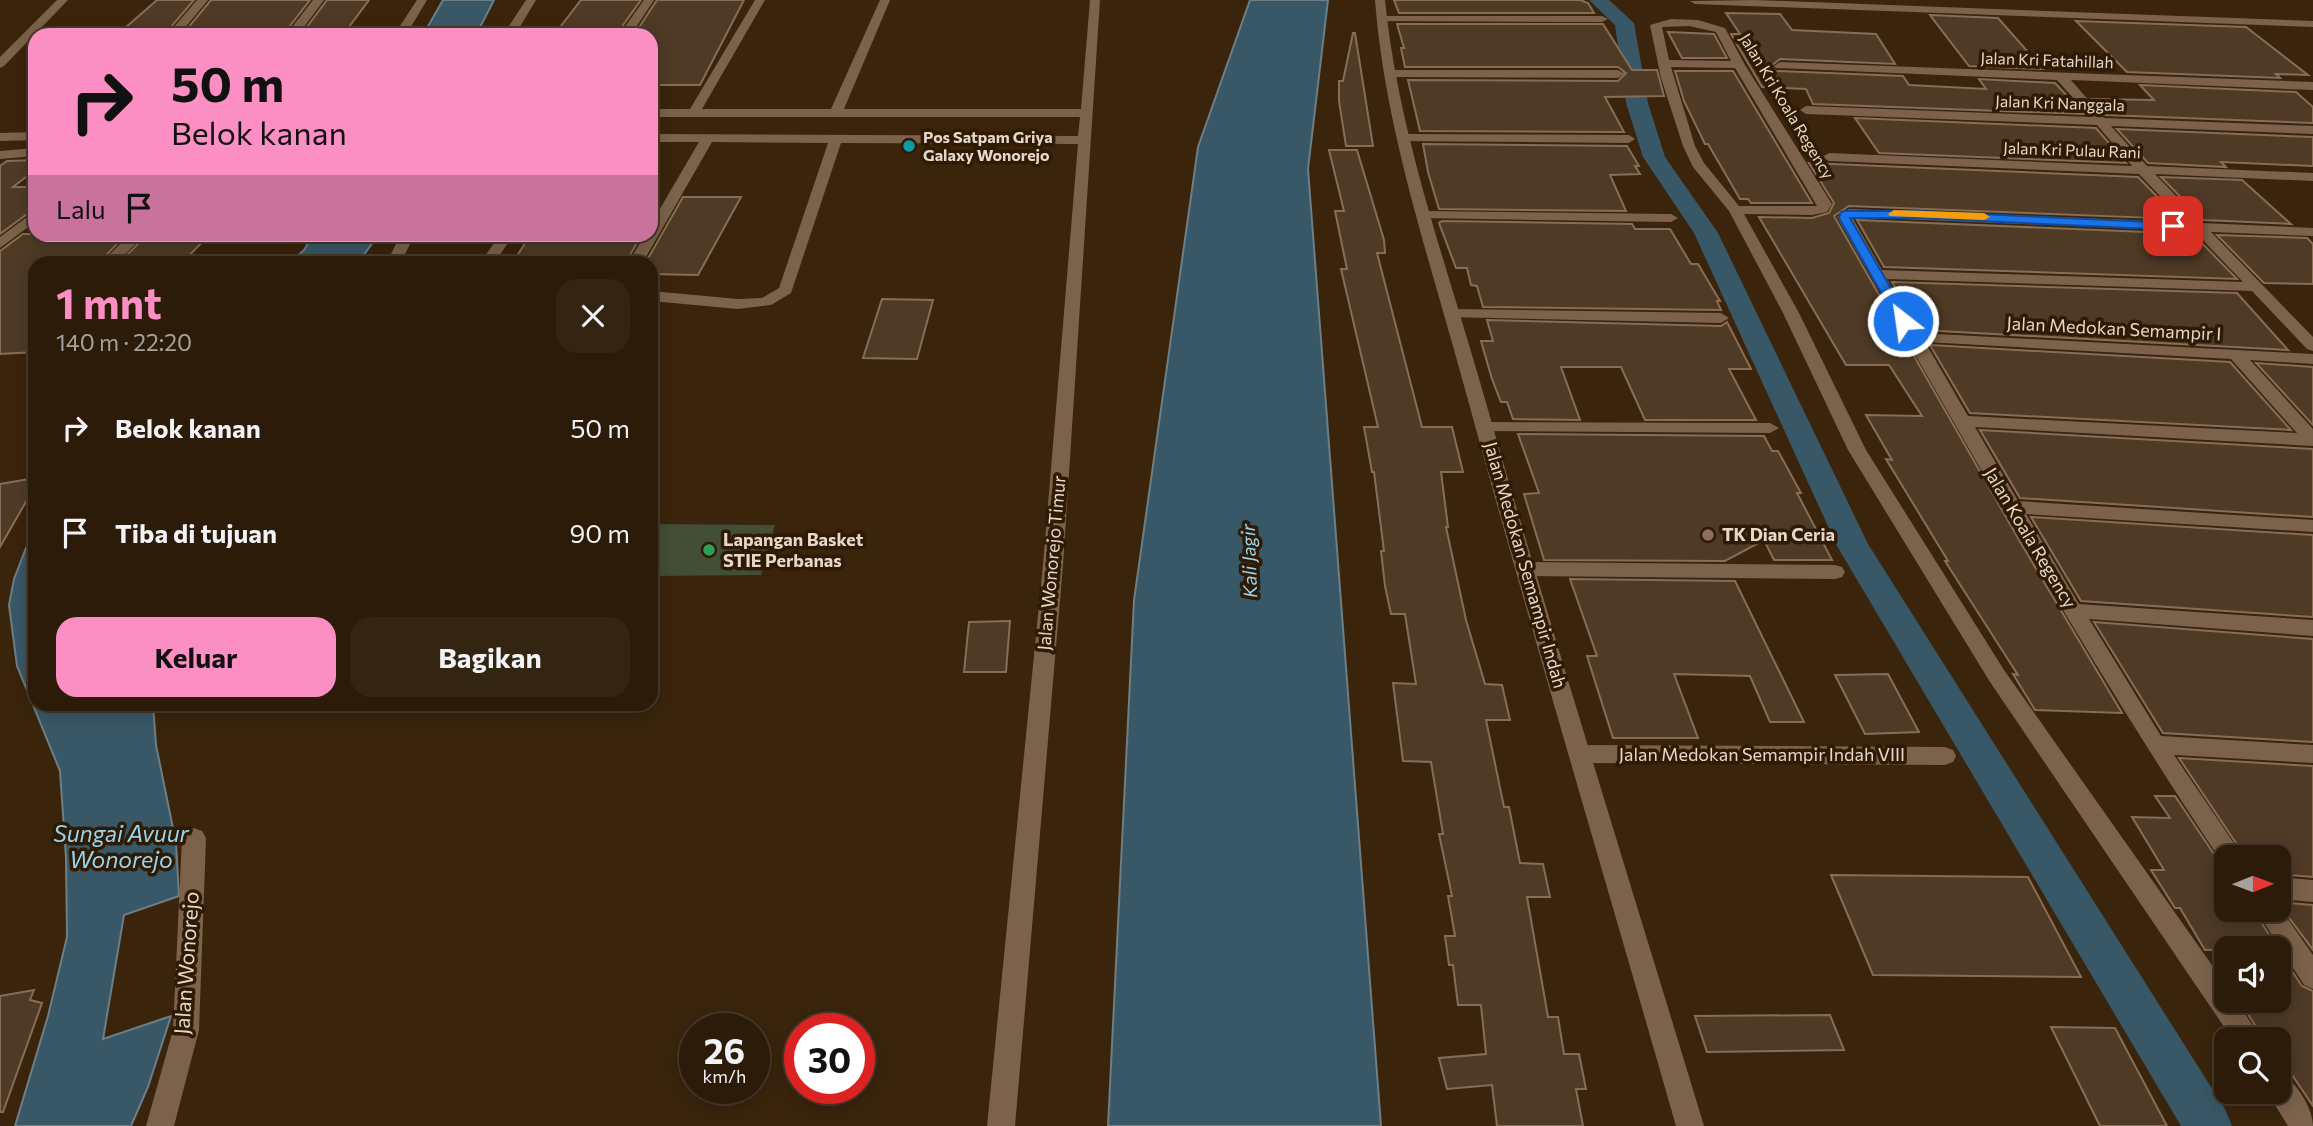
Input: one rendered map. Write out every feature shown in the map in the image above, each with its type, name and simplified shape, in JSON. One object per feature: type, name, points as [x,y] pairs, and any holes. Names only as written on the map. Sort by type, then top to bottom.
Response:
[{"type":"street","points":[[35,28],[63,0]]},
{"type":"street","points":[[179,28],[203,0]]},
{"type":"street","points":[[297,28],[319,0]]},
{"type":"street","points":[[404,28],[422,0]]},
{"type":"street","points":[[513,28],[531,0]]},
{"type":"street","points":[[630,28],[649,0]]},
{"type":"street","points":[[694,113],[760,0]]},
{"type":"street","points":[[836,113],[884,0]]},
{"type":"street","name":"Jalan Wonorejo Timur","points":[[1001,1126],[1053,565],[1095,0]]},
{"type":"street","points":[[1694,0],[1889,4],[2313,24]]},
{"type":"street","name":"Jalan Kri Koala Regency","points":[[1694,0],[1714,26],[1825,204],[1822,209],[1812,211],[1735,210]]},
{"type":"street","points":[[2134,5],[2313,12]]},
{"type":"street","points":[[1380,10],[1602,19]]},
{"type":"street","name":"Jalan Medokan Semampir Indah","points":[[1380,10],[1404,138],[1425,215],[1484,427],[1690,1126]]},
{"type":"street","points":[[2245,10],[2262,22]]},
{"type":"street","points":[[1714,26],[1665,23],[1656,25],[1667,78],[1689,146],[1698,164],[1735,210],[1791,313],[1857,450],[1997,676],[2240,1027]]},
{"type":"street","points":[[0,64],[28,36]]},
{"type":"street","points":[[1665,63],[1739,65]]},
{"type":"street","name":"Jalan Kri Fatahillah","points":[[1780,65],[2313,86]]},
{"type":"street","points":[[1391,74],[1618,74]]},
{"type":"street","points":[[2061,76],[2144,171],[2313,346]]},
{"type":"street","name":"Jalan Kri Nanggala","points":[[1806,110],[2313,130]]},
{"type":"street","points":[[658,113],[1086,113]]},
{"type":"street","points":[[944,138],[952,114]]},
{"type":"street","points":[[0,137],[28,136]]},
{"type":"street","points":[[658,138],[1084,139]]},
{"type":"street","points":[[658,224],[708,138]]},
{"type":"street","points":[[658,297],[738,304],[766,302],[786,290],[835,138]]},
{"type":"street","points":[[1404,138],[1629,139]]},
{"type":"street","points":[[0,155],[28,153]]},
{"type":"street","name":"Jalan Kri Pulau Rani","points":[[1829,157],[2313,177]]},
{"type":"street","name":"Jalan Koala Regency","points":[[2198,228],[2049,219],[1849,213],[1844,218],[2073,611],[2155,745],[2223,845]]},
{"type":"street","points":[[1425,215],[1671,218]]},
{"type":"street","points":[[0,244],[28,221]]},
{"type":"street","points":[[2198,228],[2313,232]]},
{"type":"street","points":[[115,256],[130,242]]},
{"type":"street","points":[[1877,274],[2255,287]]},
{"type":"street","points":[[1453,313],[1721,318]]},
{"type":"street","name":"Jalan Medokan Semampir I","points":[[1912,337],[2313,359]]},
{"type":"street","points":[[2236,355],[2313,440]]},
{"type":"street","points":[[1964,421],[2313,440]]},
{"type":"street","points":[[1484,427],[1770,428]]},
{"type":"street","points":[[2013,508],[2313,526]]},
{"type":"street","points":[[1526,569],[1835,572]]},
{"type":"street","points":[[2073,611],[2313,628]]},
{"type":"street","points":[[2155,745],[2313,754]]},
{"type":"street","name":"Jalan Medokan Semampir Indah VIII","points":[[1580,754],[1944,756]]},
{"type":"street","name":"Jalan Wonorejo","points":[[160,1126],[186,1030],[194,838]]},
{"type":"street","points":[[2291,889],[2313,891]]},
{"type":"street","points":[[2276,922],[2313,977]]},
{"type":"street","points":[[2290,1104],[2304,1126]]},
{"type":"green space","name":"Lapangan Basket STIE Perbanas","points":[[658,524],[775,525],[761,575],[658,576]]},
{"type":"water","points":[[443,0],[494,0],[480,28],[427,28]]},
{"type":"water","name":"Kali Jagir","points":[[1250,0],[1328,0],[1308,169],[1381,1126],[1108,1126],[1134,600],[1198,147]]},
{"type":"water","points":[[308,242],[373,242],[363,256],[298,256]]},
{"type":"water","name":"Sungai Avuur Wonorejo","points":[[28,545],[28,693],[17,666],[9,605],[14,579]]},
{"type":"water","name":"Sungai Avuur Wonorejo","points":[[35,711],[154,711],[156,745],[176,843],[179,896],[124,915],[103,1039],[171,1016],[148,1087],[131,1126],[15,1126],[48,1016],[67,937],[66,858],[60,771]]},
{"type":"building","points":[[157,0],[194,0],[170,28],[125,28]]},
{"type":"building","points":[[211,0],[310,0],[288,28],[188,28]]},
{"type":"building","points":[[327,0],[369,0],[348,28],[306,28]]},
{"type":"building","points":[[581,0],[641,0],[621,28],[559,28]]},
{"type":"building","points":[[657,0],[744,0],[700,85],[658,85],[658,28],[639,28]]},
{"type":"building","points":[[1394,0],[1580,0],[1588,3],[1594,13],[1399,13]]},
{"type":"building","points":[[1726,13],[1780,14],[1792,30],[1876,34],[1895,64],[1780,59],[1771,66],[1776,71],[1903,76],[1909,85],[1986,89],[1979,79],[2055,83],[2084,114],[1813,104],[1806,89],[1762,87],[1731,34],[1740,34]]},
{"type":"building","points":[[1930,15],[1998,18],[2043,69],[1969,66]]},
{"type":"building","points":[[2076,21],[2246,27],[2308,75],[2276,74],[2280,78],[2127,72]]},
{"type":"building","points":[[1397,24],[1603,24],[1632,70],[1657,70],[1664,96],[1605,97],[1624,132],[1420,131],[1408,80],[1618,81],[1626,73],[1618,67],[1405,67],[1401,48],[1404,48]]},
{"type":"building","points":[[1668,32],[1714,34],[1727,58],[1682,58]]},
{"type":"building","points":[[1353,33],[1373,146],[1346,146],[1339,101],[1339,81],[1343,81]]},
{"type":"building","points":[[1675,71],[1733,71],[1812,203],[1751,203],[1748,199],[1740,199],[1708,144],[1705,144],[1684,101]]},
{"type":"building","points":[[2140,85],[2296,92],[2313,107],[2313,123],[2105,115],[2091,99],[2154,100]]},
{"type":"building","points":[[1855,118],[2096,128],[2126,163],[1879,153]]},
{"type":"building","points":[[2117,129],[2313,137],[2313,166],[2221,162],[2226,167],[2148,163]]},
{"type":"building","points":[[1423,144],[1627,146],[1639,166],[1635,166],[1640,174],[1610,175],[1626,211],[1439,209]]},
{"type":"building","points":[[1329,150],[1357,150],[1384,240],[1385,253],[1377,253],[1422,427],[1452,427],[1463,472],[1441,472],[1446,527],[1466,620],[1485,684],[1502,685],[1510,720],[1486,720],[1504,807],[1509,807],[1520,863],[1543,864],[1550,897],[1527,897],[1548,1017],[1558,1017],[1564,1054],[1579,1054],[1586,1089],[1576,1089],[1583,1126],[1497,1126],[1492,1085],[1447,1089],[1439,1058],[1486,1054],[1481,1005],[1458,1005],[1453,965],[1449,965],[1445,936],[1455,936],[1448,896],[1452,896],[1439,834],[1443,834],[1431,762],[1403,761],[1393,683],[1416,684],[1405,614],[1391,614],[1385,586],[1381,551],[1384,551],[1374,472],[1364,427],[1378,427],[1341,269],[1347,269],[1335,211],[1344,211]]},
{"type":"building","points":[[28,160],[28,175],[13,187],[28,187],[28,213],[0,234],[0,166],[7,161]]},
{"type":"building","points":[[1809,163],[2138,177],[2179,219],[1849,206],[1834,216],[2022,545],[2122,713],[2035,710],[2013,674],[2018,675],[1945,561],[1948,561],[1886,459],[1892,460],[1866,415],[1922,416],[1889,365],[1846,365],[1759,217],[1812,218],[1829,213],[1834,203]]},
{"type":"building","points":[[2161,177],[2242,180],[2291,224],[2203,220]]},
{"type":"building","points":[[683,197],[741,197],[698,275],[658,274],[658,256],[649,256]]},
{"type":"building","points":[[1857,220],[2193,234],[2237,279],[1884,267]]},
{"type":"building","points":[[1439,223],[1632,224],[1635,229],[1670,229],[1691,264],[1698,264],[1720,301],[1717,301],[1721,310],[1483,307],[1477,286],[1471,285],[1467,268],[1456,268]]},
{"type":"building","points":[[23,234],[28,234],[28,242],[119,242],[106,256],[28,256],[28,352],[0,354],[0,251]]},
{"type":"building","points":[[2217,235],[2307,238],[2313,244],[2313,284],[2264,283]]},
{"type":"building","points":[[140,242],[202,242],[189,256],[126,256]]},
{"type":"building","points":[[526,242],[637,242],[629,256],[517,256]]},
{"type":"building","points":[[1892,282],[2237,293],[2288,350],[1921,330]]},
{"type":"building","points":[[882,299],[933,300],[917,359],[863,358]]},
{"type":"building","points":[[1487,320],[1721,326],[1727,322],[1751,369],[1729,369],[1756,420],[1645,420],[1621,367],[1561,367],[1580,420],[1513,419],[1507,402],[1501,402],[1481,341],[1493,341]]},
{"type":"building","points":[[1930,345],[2230,362],[2291,430],[1970,413]]},
{"type":"building","points":[[2256,363],[2313,367],[2313,425]]},
{"type":"building","points":[[1980,430],[2313,449],[2313,517],[2020,498]]},
{"type":"building","points":[[1518,434],[1764,436],[1772,451],[1778,451],[1832,560],[1774,560],[1764,540],[1725,561],[1544,560],[1524,494],[1539,493]]},
{"type":"building","points":[[28,479],[28,498],[0,547],[0,484]]},
{"type":"building","points":[[2031,517],[2313,535],[2313,617],[2081,601]]},
{"type":"building","points":[[1570,579],[1735,581],[1804,722],[1770,722],[1750,676],[1674,674],[1698,738],[1613,738],[1587,656],[1597,656]]},
{"type":"building","points":[[1010,621],[1006,672],[964,672],[969,622]]},
{"type":"building","points":[[2094,622],[2313,639],[2313,742],[2163,733]]},
{"type":"building","points":[[1888,674],[1919,732],[1865,734],[1835,675]]},
{"type":"building","points":[[2179,758],[2313,766],[2313,877],[2291,875],[2291,845],[2237,845]]},
{"type":"building","points":[[2155,796],[2175,796],[2214,854],[2214,922],[2261,922],[2270,936],[2214,936],[2214,950],[2205,950],[2180,908],[2175,908],[2151,870],[2164,870],[2132,817],[2170,818]]},
{"type":"building","points":[[1831,875],[2028,877],[2081,977],[1873,975]]},
{"type":"building","points":[[2291,903],[2313,905],[2313,950],[2291,920]]},
{"type":"building","points":[[2291,970],[2302,986],[2313,991],[2313,1106],[2291,1073],[2291,1027],[2256,1027],[2247,1013],[2291,1013]]},
{"type":"building","points":[[34,990],[30,1000],[42,1003],[3,1112],[0,1112],[0,996]]},
{"type":"building","points":[[1830,1015],[1844,1050],[1707,1052],[1695,1016]]},
{"type":"building","points":[[2051,1027],[2115,1028],[2167,1126],[2100,1126]]},
{"type":"waterway","points":[[1598,0],[1624,23],[1637,103],[1654,157],[1706,233],[1853,546],[2208,1126]]},
{"type":"slow traffic","points":[[1894,214],[1984,217]]},
{"type":"place","name":"Pos Satpam Griya Galaxy Wonorejo","points":[[909,146]]},
{"type":"place","name":"TK Dian Ceria","points":[[1708,535]]},
{"type":"place","name":"Lapangan Basket STIE Perbanas","points":[[709,550]]},
{"type":"route","points":[[1903,321],[1844,218],[1845,214],[1914,214],[2173,226]]}]
